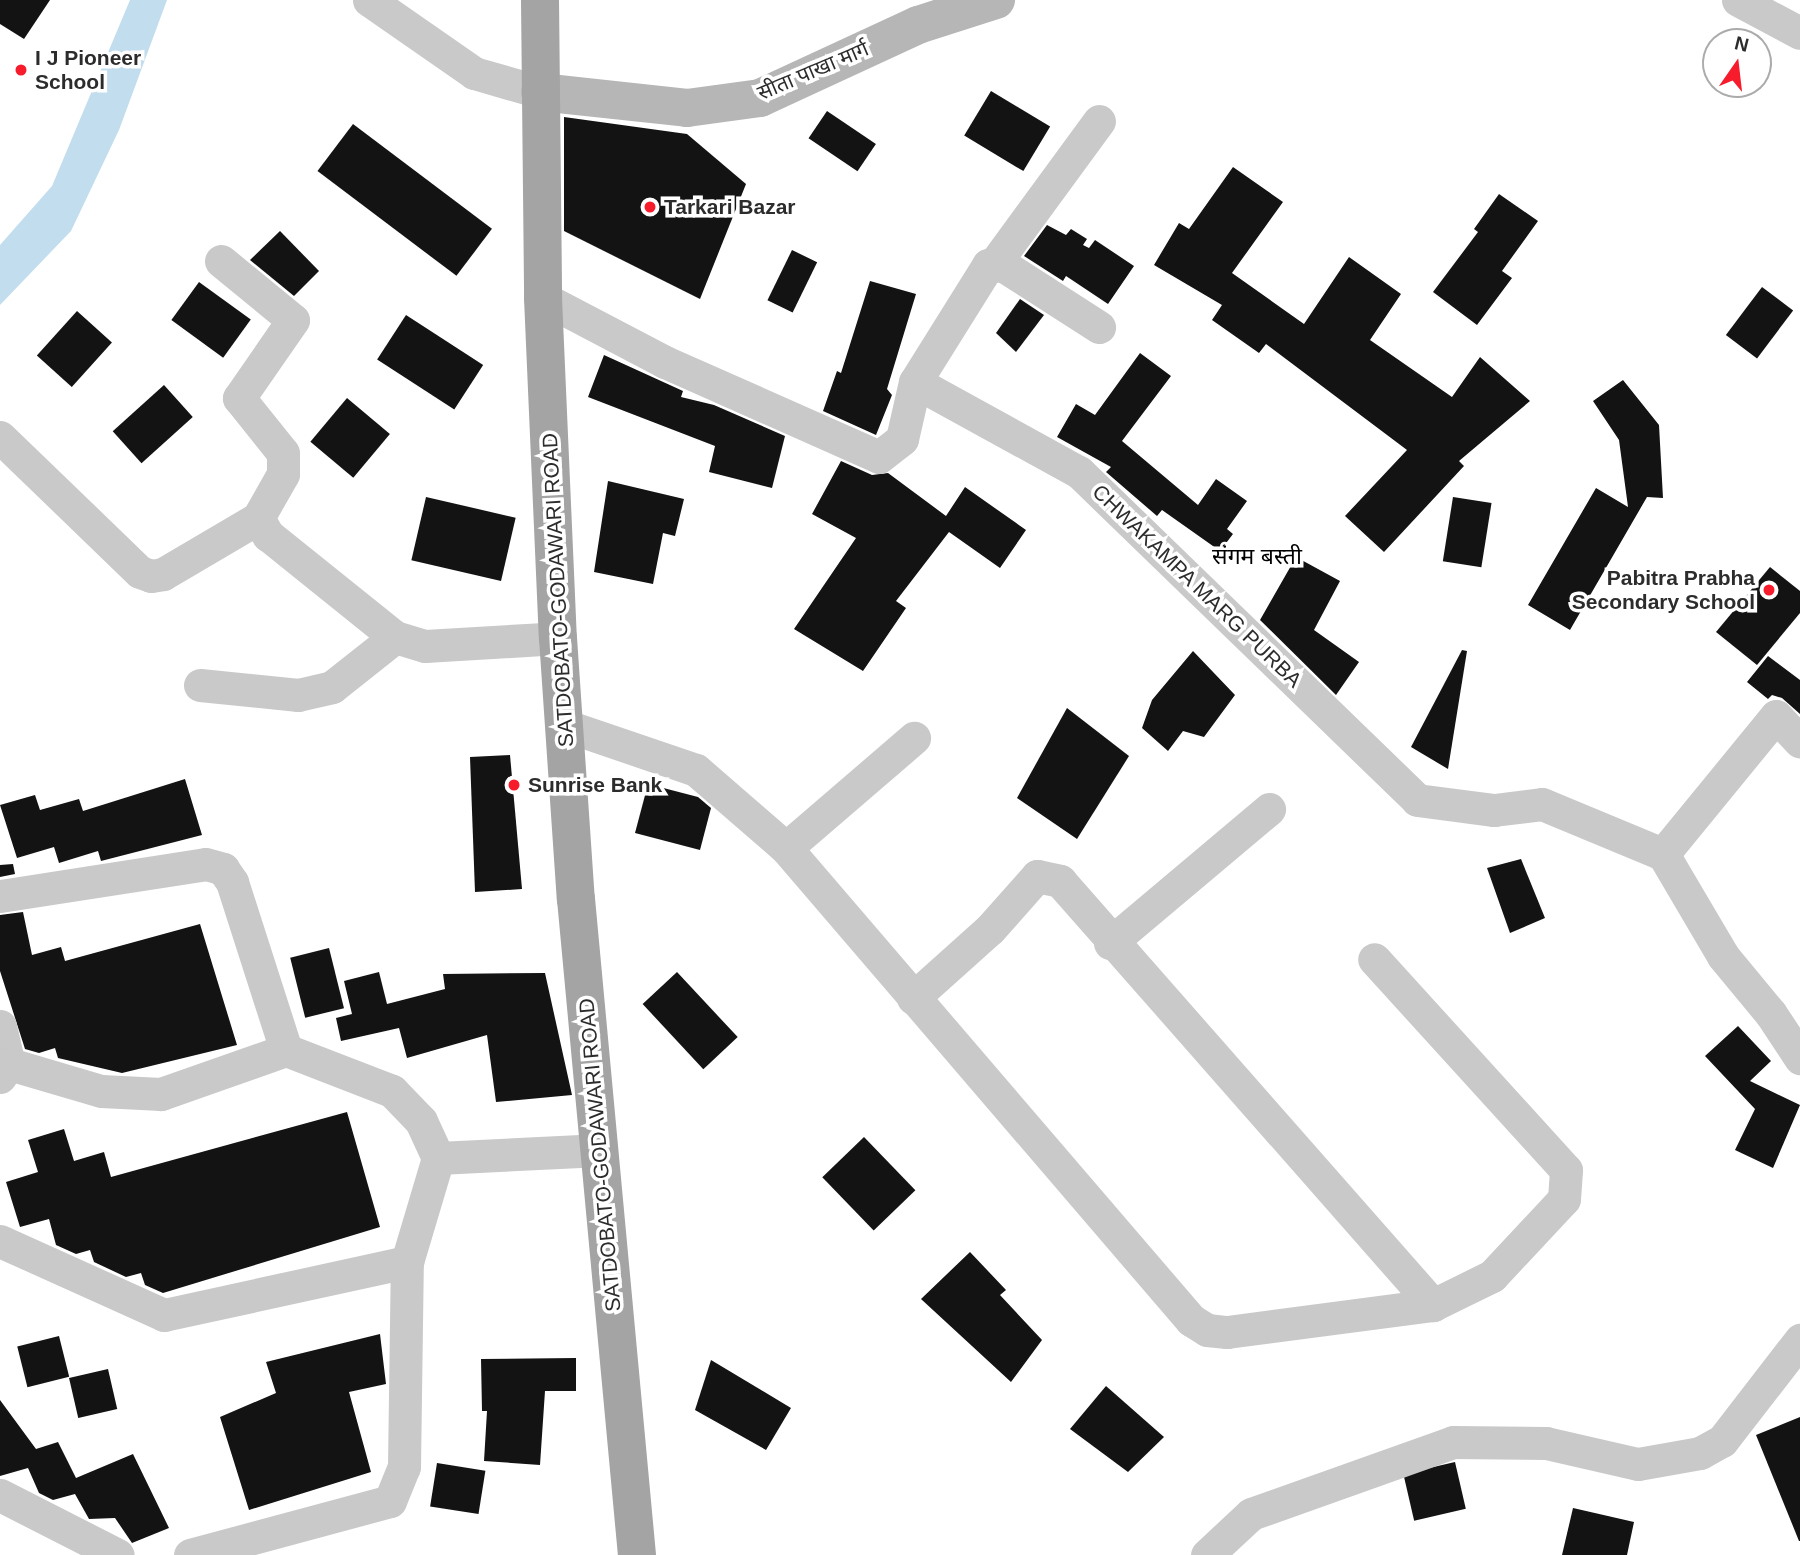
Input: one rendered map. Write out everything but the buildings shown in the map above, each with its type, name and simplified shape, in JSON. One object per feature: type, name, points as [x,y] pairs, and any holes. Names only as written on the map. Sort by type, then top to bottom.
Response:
[{"type":"main road","name":"SATDOBATO-GODAWARI ROAD","points":[[540,0],[543,298],[558,638],[637,1555]]},
{"type":"street","points":[[369,0],[474,73],[540,92]]},
{"type":"street","name":"सीता पाखा मार्ग","points":[[540,92],[687,108],[760,97],[918,24],[996,0]]},
{"type":"street","points":[[1738,0],[1800,33]]},
{"type":"street","points":[[543,298],[665,362],[879,457],[902,439],[915,382],[982,271],[995,263],[1099,121]]},
{"type":"street","points":[[0,438],[140,572],[151,576],[163,574],[258,518],[283,474],[284,453],[239,398],[293,320],[221,261]]},
{"type":"street","points":[[995,263],[1099,327]]},
{"type":"street","name":"CHWAKAMPA MARG PURBA","points":[[915,382],[1079,472],[1417,800],[1493,810],[1542,804],[1663,854]]},
{"type":"street","points":[[258,518],[280,546],[395,637],[425,646],[558,638]]},
{"type":"street","points":[[200,685],[298,695],[332,687],[395,637]]},
{"type":"street","points":[[1800,743],[1776,716],[1663,854],[1723,956],[1771,1014],[1800,1058]]},
{"type":"street","points":[[564,725],[695,770],[786,848],[913,998],[1199,1325],[1227,1332],[1433,1305],[1492,1276],[1564,1199],[1566,1170],[1374,959]]},
{"type":"street","points":[[786,848],[914,738]]},
{"type":"street","points":[[1110,943],[1269,809]]},
{"type":"street","points":[[0,896],[206,864],[223,869],[232,882],[286,1050]]},
{"type":"street","points":[[913,998],[990,929],[1037,876],[1060,881],[1110,943],[1433,1305]]},
{"type":"street","points":[[0,1026],[4,1071],[101,1091],[162,1094],[286,1050],[392,1091],[421,1121],[438,1158],[407,1262],[404,1467],[390,1501],[190,1555]]},
{"type":"street","points":[[438,1158],[601,1150]]},
{"type":"street","points":[[0,1241],[164,1315],[407,1262]]},
{"type":"street","points":[[1207,1555],[1251,1514],[1453,1441],[1546,1443],[1638,1464],[1700,1453],[1722,1441],[1800,1340]]},
{"type":"street","points":[[0,1495],[118,1555]]},
{"type":"water","points":[[130,0],[167,0],[119,130],[71,231],[0,305],[0,245],[52,186]]},
{"type":"place","name":"I J Pioneer School","points":[[21,70]]},
{"type":"place","name":"Tarkari Bazar","points":[[650,207]]},
{"type":"place","name":"Pabitra Prabha Secondary School","points":[[1769,590]]},
{"type":"place","name":"Sunrise Bank","points":[[514,785]]},
{"type":"district","name":"संगम बस्ती","points":[[1257,556]]}]
